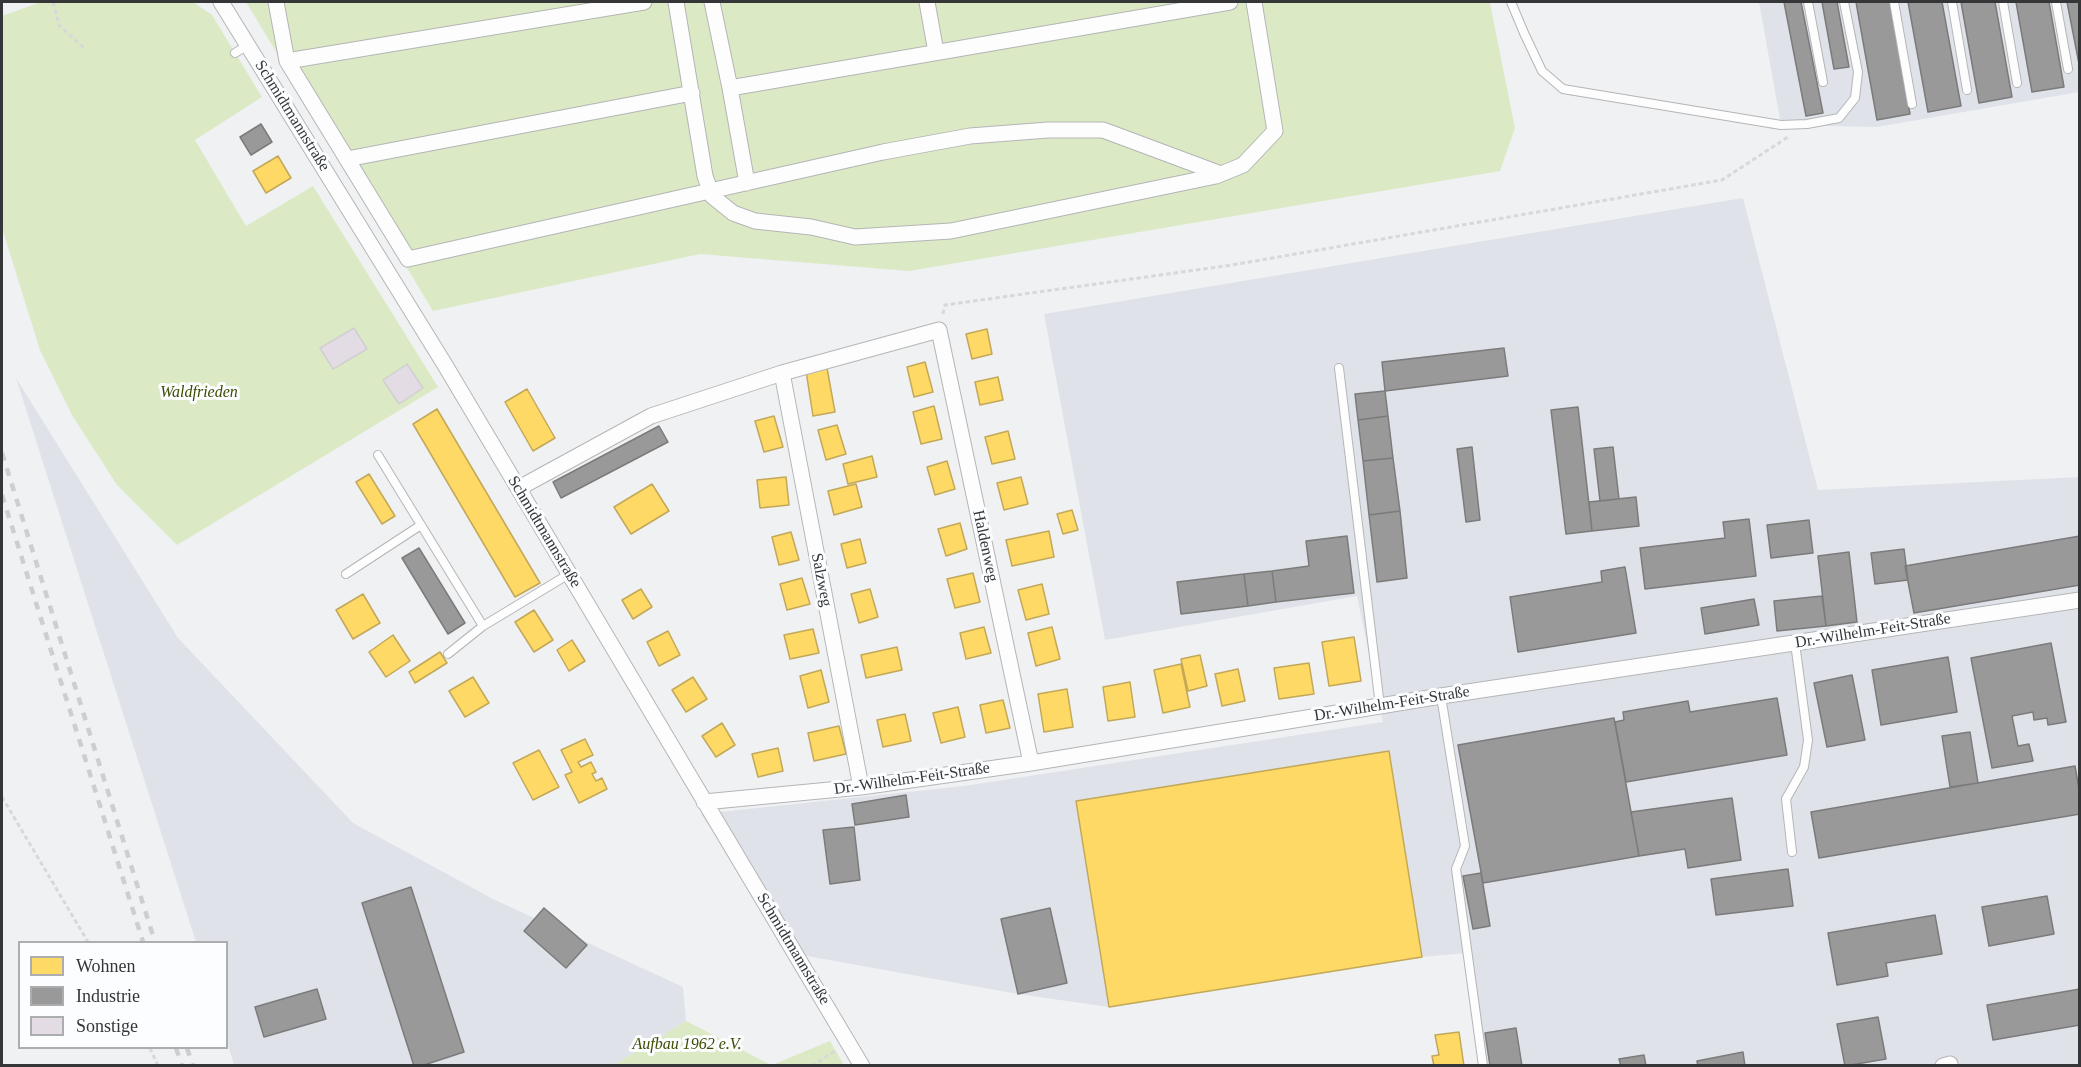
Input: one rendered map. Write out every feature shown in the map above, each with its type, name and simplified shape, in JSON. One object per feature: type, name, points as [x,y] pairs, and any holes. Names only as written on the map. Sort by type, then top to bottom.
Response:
[{"type":"street","name":"Schmidtmannstraße","points":[[221,2],[242,49],[427,334],[862,1065]]},
{"type":"street","points":[[276,2],[287,61],[408,259],[883,152],[948,140],[1048,130],[1103,130],[1221,174]]},
{"type":"street","points":[[287,61],[644,2]]},
{"type":"street","points":[[676,2],[705,176],[712,196],[734,213],[755,221],[811,227],[855,237],[951,231],[1221,174],[1243,165],[1275,131],[1254,2]]},
{"type":"street","points":[[712,2],[747,183]]},
{"type":"street","points":[[927,2],[936,52]]},
{"type":"street","points":[[730,88],[1230,2]]},
{"type":"street","points":[[347,159],[692,93]]},
{"type":"street","points":[[519,488],[651,416],[782,373],[939,330]]},
{"type":"street","name":"Haldenweg","points":[[939,330],[1031,763]]},
{"type":"street","name":"Salzweg","points":[[782,373],[861,787]]},
{"type":"street","name":"Dr.-Wilhelm-Feit-Straße","points":[[704,802],[861,787],[1031,763],[1441,696],[2079,600]]},
{"type":"lane","points":[[1511,2],[1542,71],[1563,89],[1781,124],[1807,124],[1839,118],[1855,98],[1858,72],[1844,2]]},
{"type":"lane","points":[[1808,2],[1823,82]]},
{"type":"lane","points":[[1894,2],[1912,104]]},
{"type":"lane","points":[[1952,2],[1967,90]]},
{"type":"lane","points":[[2003,2],[2017,83]]},
{"type":"lane","points":[[2056,2],[2068,69]]},
{"type":"lane","points":[[1339,368],[1380,706]]},
{"type":"lane","points":[[378,455],[483,626]]},
{"type":"lane","points":[[346,574],[421,525]]},
{"type":"lane","points":[[448,654],[483,626],[569,574]]},
{"type":"lane","points":[[1792,852],[1786,799],[1804,767],[1808,740],[1795,643]]},
{"type":"lane","points":[[1441,696],[1466,846],[1456,869],[1483,1065]]},
{"type":"path","points":[[53,2],[59,25],[85,49]]},
{"type":"path","points":[[939,330],[945,305],[1232,265],[1722,180],[1807,124]]},
{"type":"path","points":[[2,797],[87,941]]},
{"type":"path","points":[[812,1065],[850,1043]]},
{"type":"path","points":[[151,1049],[158,1065]]},
{"type":"shaded area","points":[[1759,2],[2079,2],[2079,92],[1877,127],[1781,125]]},
{"type":"shaded area","points":[[1743,198],[1818,490],[2079,477],[2079,1065],[1483,1065],[1467,953],[1422,957],[1109,1007],[1018,994],[796,954],[701,814],[964,786],[1383,722],[1357,596],[1105,640],[1044,314]]},
{"type":"shaded area","points":[[16,378],[178,638],[353,823],[493,899],[683,987],[686,1021],[614,1065],[234,1065],[228,1044],[228,941],[196,941]]},
{"type":"green space","name":"Waldfrieden","points":[[41,2],[193,2],[212,15],[262,97],[195,140],[246,226],[313,186],[438,387],[177,545],[117,485],[72,415],[40,350],[2,228],[2,16]]},
{"type":"green space","points":[[246,2],[1496,2],[1490,3],[1515,128],[1500,171],[909,271],[700,254],[433,311]]},
{"type":"green space","name":"Aufbau 1962 e.V.","points":[[686,1021],[771,1065],[614,1065]]},
{"type":"green space","name":"Aufbau 1962 e.V.","points":[[830,1041],[844,1065],[772,1065]]},
{"type":"building: Wohnen","points":[[278,156],[291,178],[266,193],[253,171]]},
{"type":"building: Wohnen","points":[[987,329],[992,354],[972,359],[966,334]]},
{"type":"building: Wohnen","points":[[925,362],[933,392],[914,397],[907,367]]},
{"type":"building: Wohnen","points":[[827,368],[835,412],[813,416],[806,371]]},
{"type":"building: Wohnen","points":[[998,377],[1003,400],[980,405],[975,382]]},
{"type":"building: Wohnen","points":[[527,389],[555,438],[533,451],[505,402]]},
{"type":"building: Wohnen","points":[[934,406],[942,439],[921,444],[913,412]]},
{"type":"building: Wohnen","points":[[437,409],[540,583],[515,597],[413,424]]},
{"type":"building: Wohnen","points":[[774,416],[783,447],[764,452],[755,421]]},
{"type":"building: Wohnen","points":[[837,425],[846,454],[826,460],[818,430]]},
{"type":"building: Wohnen","points":[[1008,431],[1015,459],[992,464],[985,437]]},
{"type":"building: Wohnen","points":[[872,456],[877,477],[848,484],[843,464]]},
{"type":"building: Wohnen","points":[[947,461],[955,489],[935,495],[927,467]]},
{"type":"building: Wohnen","points":[[369,474],[395,516],[382,524],[356,482]]},
{"type":"building: Wohnen","points":[[786,477],[789,505],[760,508],[757,480]]},
{"type":"building: Wohnen","points":[[1021,477],[1028,504],[1004,510],[997,483]]},
{"type":"building: Wohnen","points":[[652,484],[669,511],[631,534],[614,507]]},
{"type":"building: Wohnen","points":[[856,484],[862,507],[834,515],[828,491]]},
{"type":"building: Wohnen","points":[[1072,510],[1078,530],[1063,534],[1057,514]]},
{"type":"building: Wohnen","points":[[960,523],[967,549],[946,556],[938,529]]},
{"type":"building: Wohnen","points":[[1049,531],[1054,557],[1012,566],[1006,540]]},
{"type":"building: Wohnen","points":[[791,532],[799,560],[779,565],[772,537]]},
{"type":"building: Wohnen","points":[[860,539],[866,563],[847,568],[841,544]]},
{"type":"building: Wohnen","points":[[973,573],[980,602],[955,608],[947,579]]},
{"type":"building: Wohnen","points":[[802,578],[810,604],[787,610],[780,584]]},
{"type":"building: Wohnen","points":[[1042,584],[1049,614],[1026,620],[1018,590]]},
{"type":"building: Wohnen","points":[[641,589],[652,607],[633,619],[622,600]]},
{"type":"building: Wohnen","points":[[870,589],[878,617],[859,623],[851,594]]},
{"type":"building: Wohnen","points":[[363,594],[380,623],[353,639],[336,610]]},
{"type":"building: Wohnen","points":[[534,610],[553,640],[534,652],[515,622]]},
{"type":"building: Wohnen","points":[[984,627],[991,653],[966,659],[960,633]]},
{"type":"building: Wohnen","points":[[1052,627],[1060,659],[1036,666],[1028,633]]},
{"type":"building: Wohnen","points":[[813,629],[819,653],[790,659],[784,635]]},
{"type":"building: Wohnen","points":[[668,631],[680,655],[659,666],[647,642]]},
{"type":"building: Wohnen","points":[[393,635],[410,661],[386,677],[369,652]]},
{"type":"building: Wohnen","points":[[1354,637],[1361,681],[1329,686],[1322,642]]},
{"type":"building: Wohnen","points":[[572,640],[585,661],[569,671],[557,650]]},
{"type":"building: Wohnen","points":[[897,647],[902,670],[866,678],[861,655]]},
{"type":"building: Wohnen","points":[[440,652],[447,663],[415,683],[409,672]]},
{"type":"building: Wohnen","points":[[1200,655],[1207,686],[1188,691],[1181,659]]},
{"type":"building: Wohnen","points":[[1309,663],[1314,694],[1279,699],[1274,668]]},
{"type":"building: Wohnen","points":[[1181,664],[1190,707],[1163,713],[1154,670]]},
{"type":"building: Wohnen","points":[[1238,669],[1245,701],[1222,706],[1215,674]]},
{"type":"building: Wohnen","points":[[821,670],[829,702],[808,708],[800,676]]},
{"type":"building: Wohnen","points":[[473,677],[489,703],[465,717],[449,691]]},
{"type":"building: Wohnen","points":[[693,677],[707,699],[686,712],[672,690]]},
{"type":"building: Wohnen","points":[[1130,682],[1135,717],[1108,721],[1103,687]]},
{"type":"building: Wohnen","points":[[1067,689],[1073,727],[1044,732],[1038,694]]},
{"type":"building: Wohnen","points":[[1003,700],[1010,728],[986,733],[980,705]]},
{"type":"building: Wohnen","points":[[958,707],[965,737],[941,743],[933,713]]},
{"type":"building: Wohnen","points":[[905,714],[911,741],[883,747],[877,720]]},
{"type":"building: Wohnen","points":[[722,723],[735,745],[716,757],[702,736]]},
{"type":"building: Wohnen","points":[[839,726],[846,754],[814,761],[808,733]]},
{"type":"building: Wohnen","points":[[585,739],[593,755],[578,762],[581,767],[591,762],[596,772],[592,774],[596,781],[602,778],[607,789],[579,803],[565,775],[572,772],[561,750]]},
{"type":"building: Wohnen","points":[[778,748],[783,771],[758,777],[752,754]]},
{"type":"building: Wohnen","points":[[539,750],[559,787],[533,800],[513,763]]},
{"type":"building: Wohnen","points":[[1389,751],[1422,957],[1109,1007],[1076,801]]},
{"type":"building: Wohnen","points":[[1459,1032],[1464,1066],[1434,1066],[1432,1056],[1439,1055],[1435,1035]]},
{"type":"building: Industrie","points":[[1784,2],[1801,2],[1823,113],[1806,116]]},
{"type":"building: Industrie","points":[[1822,2],[1837,2],[1849,67],[1834,69]]},
{"type":"building: Industrie","points":[[1856,2],[1890,2],[1910,114],[1877,120]]},
{"type":"building: Industrie","points":[[1908,2],[1942,2],[1961,106],[1928,112]]},
{"type":"building: Industrie","points":[[1961,2],[1995,2],[2012,97],[1979,103]]},
{"type":"building: Industrie","points":[[2016,2],[2049,2],[2064,87],[2032,92]]},
{"type":"building: Industrie","points":[[2067,2],[2080,2],[2080,69]]},
{"type":"building: Industrie","points":[[261,124],[272,142],[251,155],[240,137]]},
{"type":"building: Industrie","points":[[1504,348],[1508,376],[1385,391],[1382,362]]},
{"type":"building: Industrie","points":[[1385,391],[1388,416],[1358,420],[1355,394]]},
{"type":"building: Industrie","points":[[1578,407],[1592,531],[1566,534],[1551,410]]},
{"type":"building: Industrie","points":[[1388,416],[1393,458],[1363,461],[1358,420]]},
{"type":"building: Industrie","points":[[659,426],[668,442],[561,498],[553,482]]},
{"type":"building: Industrie","points":[[1472,447],[1480,520],[1466,522],[1457,449]]},
{"type":"building: Industrie","points":[[1613,447],[1619,499],[1600,501],[1594,449]]},
{"type":"building: Industrie","points":[[1393,458],[1400,511],[1369,515],[1363,461]]},
{"type":"building: Industrie","points":[[1636,497],[1639,526],[1592,531],[1589,502]]},
{"type":"building: Industrie","points":[[1400,511],[1407,578],[1377,582],[1369,515]]},
{"type":"building: Industrie","points":[[1749,519],[1756,576],[1645,589],[1640,548],[1725,538],[1723,522]]},
{"type":"building: Industrie","points":[[1809,520],[1813,553],[1771,558],[1767,525]]},
{"type":"building: Industrie","points":[[1347,536],[1354,593],[1276,602],[1272,571],[1309,566],[1306,541]]},
{"type":"building: Industrie","points":[[2080,536],[2080,585],[1914,613],[1905,566]]},
{"type":"building: Industrie","points":[[419,548],[465,623],[448,634],[402,558]]},
{"type":"building: Industrie","points":[[1904,549],[1908,580],[1875,584],[1871,553]]},
{"type":"building: Industrie","points":[[1849,552],[1857,622],[1826,626],[1818,556]]},
{"type":"building: Industrie","points":[[1625,567],[1636,633],[1518,652],[1510,597],[1602,582],[1601,571]]},
{"type":"building: Industrie","points":[[1272,571],[1276,602],[1248,606],[1244,574]]},
{"type":"building: Industrie","points":[[1244,574],[1248,606],[1181,614],[1177,582]]},
{"type":"building: Industrie","points":[[1822,596],[1826,626],[1777,631],[1774,601]]},
{"type":"building: Industrie","points":[[1754,599],[1759,625],[1705,634],[1701,608]]},
{"type":"building: Industrie","points":[[2051,643],[2066,722],[2048,725],[2047,718],[2034,720],[2033,712],[2012,716],[2018,746],[2029,744],[2033,761],[1992,768],[1971,658]]},
{"type":"building: Industrie","points":[[1948,657],[1957,712],[1881,725],[1872,670]]},
{"type":"building: Industrie","points":[[1852,675],[1865,740],[1827,747],[1814,683]]},
{"type":"building: Industrie","points":[[1777,698],[1787,755],[1626,782],[1615,722],[1624,720],[1623,712],[1688,701],[1690,712]]},
{"type":"building: Industrie","points":[[1614,718],[1639,856],[1483,883],[1458,745]]},
{"type":"building: Industrie","points":[[1970,732],[1978,783],[1950,787],[1942,736]]},
{"type":"building: Industrie","points":[[2075,766],[2080,795],[2080,814],[1819,858],[1811,812]]},
{"type":"building: Industrie","points":[[906,795],[909,817],[855,825],[852,804]]},
{"type":"building: Industrie","points":[[1732,798],[1741,860],[1688,868],[1685,849],[1639,856],[1631,812]]},
{"type":"building: Industrie","points":[[854,827],[860,880],[830,884],[823,830]]},
{"type":"building: Industrie","points":[[1788,869],[1793,906],[1716,915],[1711,879]]},
{"type":"building: Industrie","points":[[1481,873],[1490,926],[1473,929],[1463,876]]},
{"type":"building: Industrie","points":[[411,887],[464,1052],[421,1066],[414,1066],[362,903]]},
{"type":"building: Industrie","points":[[2047,896],[2054,934],[1989,946],[1982,907]]},
{"type":"building: Industrie","points":[[544,908],[587,945],[566,968],[524,931]]},
{"type":"building: Industrie","points":[[1050,908],[1067,983],[1018,994],[1001,919]]},
{"type":"building: Industrie","points":[[1935,915],[1942,954],[1886,963],[1888,976],[1837,985],[1828,933]]},
{"type":"building: Industrie","points":[[317,989],[326,1019],[264,1037],[255,1007]]},
{"type":"building: Industrie","points":[[2080,989],[2080,1025],[1993,1040],[1987,1005]]},
{"type":"building: Industrie","points":[[1878,1017],[1886,1059],[1845,1066],[1837,1024]]},
{"type":"building: Industrie","points":[[1516,1028],[1522,1066],[1490,1066],[1485,1033]]},
{"type":"building: Industrie","points":[[1743,1052],[1745,1066],[1698,1066],[1697,1061]]},
{"type":"building: Industrie","points":[[1644,1055],[1646,1066],[1621,1066],[1619,1059]]},
{"type":"building: Sonstige","points":[[354,328],[367,349],[333,369],[320,348]]},
{"type":"building: Sonstige","points":[[407,364],[423,388],[399,404],[383,380]]},
{"type":"railway","points":[[2,453],[155,941]]},
{"type":"railway","points":[[2,495],[143,941]]},
{"type":"railway","points":[[176,1049],[182,1066]]},
{"type":"railway","points":[[187,1049],[193,1066]]}]
